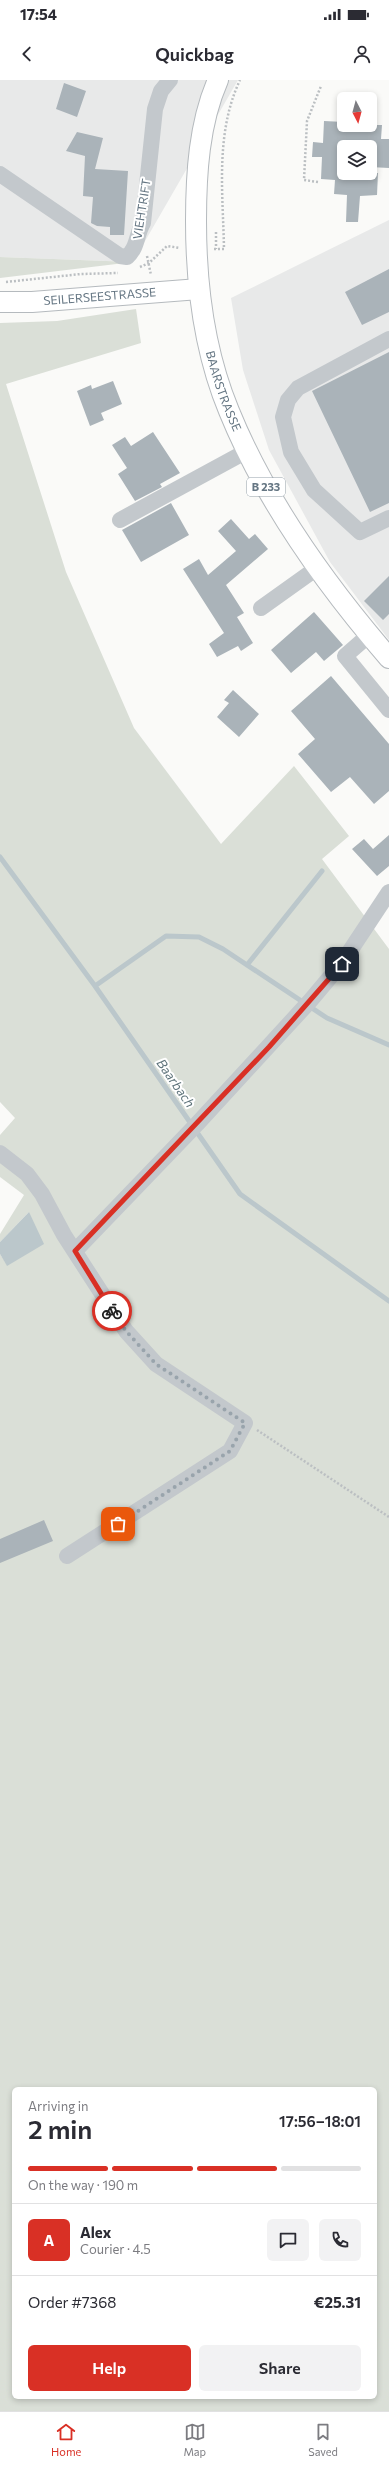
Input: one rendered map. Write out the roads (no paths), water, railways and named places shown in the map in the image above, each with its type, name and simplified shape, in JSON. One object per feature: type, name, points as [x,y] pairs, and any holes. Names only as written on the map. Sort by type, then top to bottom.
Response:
[{"type":"main road","name":"BAARSTRASSE","points":[[216,81],[209,107],[197,167],[196,250],[199,289],[214,363],[228,410],[247,452],[285,519],[317,568],[369,635],[389,658]]},
{"type":"main road","name":"SEILERSEESTRASSE","points":[[0,302],[32,302],[152,291],[199,289]]},
{"type":"street","name":"VIEHTRIFT","points":[[0,174],[120,256],[127,257],[133,252],[137,243],[138,230],[143,223],[155,109],[161,91],[170,80]]},
{"type":"street","points":[[389,339],[298,388],[288,400],[283,417],[291,452],[314,490],[360,532],[389,518]]},
{"type":"street","points":[[120,520],[247,452]]},
{"type":"street","points":[[261,608],[317,568]]},
{"type":"street","points":[[369,635],[345,656],[389,710]]},
{"type":"street","points":[[75,1251],[193,1129],[305,1007],[342,964],[389,892]]},
{"type":"street","points":[[0,1153],[27,1174],[42,1194],[64,1235],[126,1331],[156,1364],[245,1423],[230,1451],[67,1556]]},
{"type":"waterway","name":"Baarbach","points":[[0,857],[95,986],[240,1194],[389,1301]]},
{"type":"waterway","points":[[247,965],[322,871]]},
{"type":"waterway","points":[[95,986],[166,936],[199,937],[223,949],[327,1018],[389,1045]]}]
